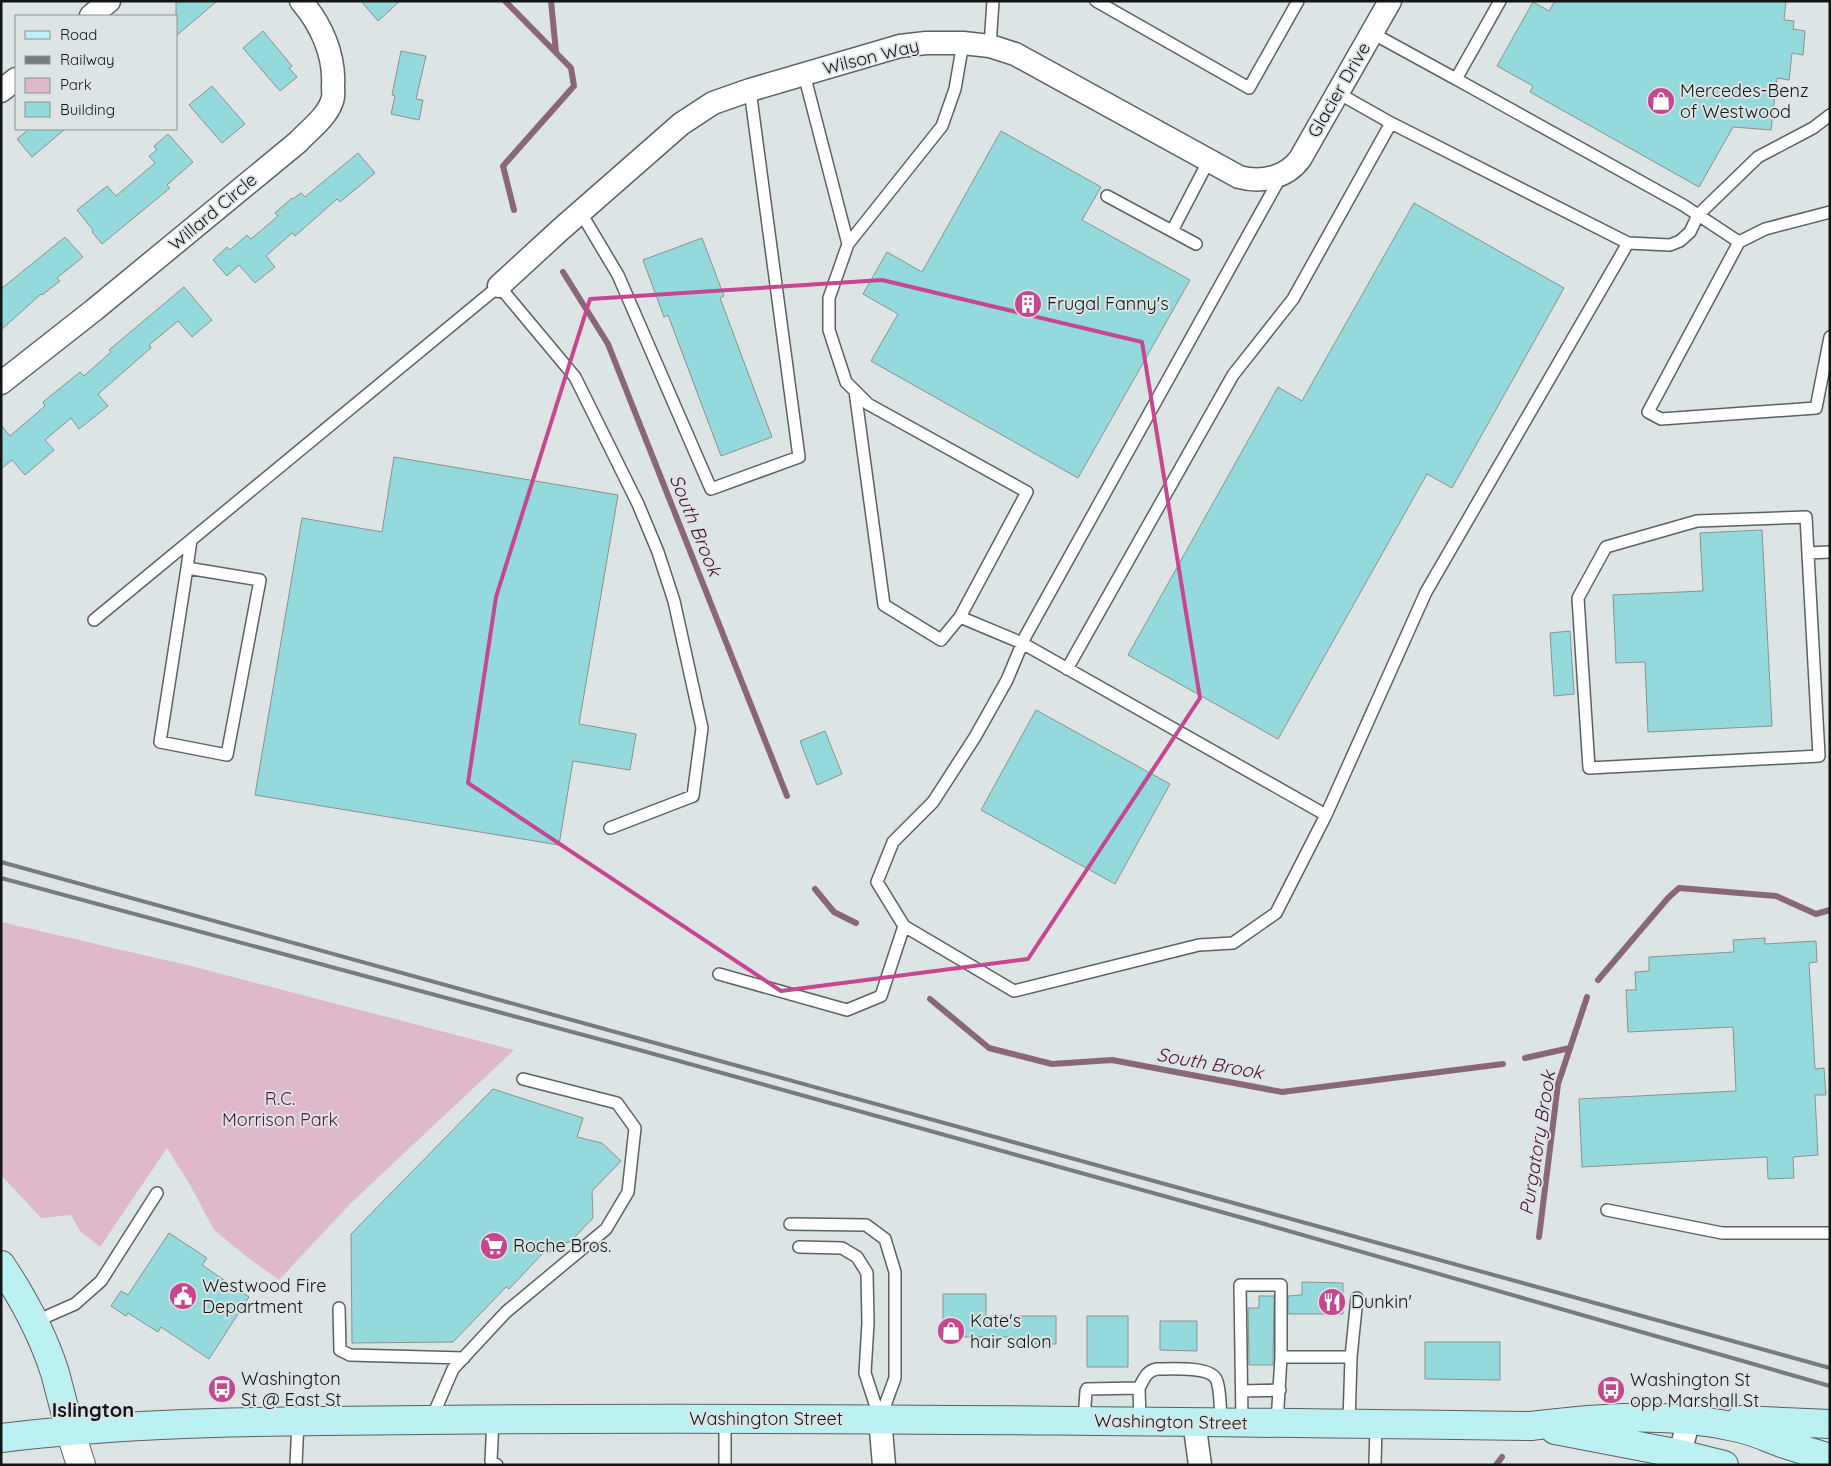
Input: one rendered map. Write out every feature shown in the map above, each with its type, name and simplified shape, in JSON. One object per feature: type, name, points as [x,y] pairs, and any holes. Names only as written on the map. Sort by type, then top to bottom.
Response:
[{"type":"main road","points":[[1,1265],[34,1322],[54,1372],[70,1430]]},
{"type":"main road","name":"Washington Street","points":[[1,1438],[70,1430],[167,1424],[298,1421],[725,1418],[1140,1420],[1531,1426],[1589,1418],[1635,1416],[1689,1418],[1741,1428],[1830,1458]]},
{"type":"main road","points":[[1689,1418],[1830,1424]]},
{"type":"main road","name":"Washington Street","points":[[1531,1426],[1679,1459],[1724,1465]]},
{"type":"street","points":[[92,15],[109,1]]},
{"type":"street","name":"Willard Circle","points":[[1,383],[94,310],[290,148],[325,113],[332,100],[334,79],[329,50],[319,27],[301,1]]},
{"type":"street","name":"Glacier Drive","points":[[1282,173],[1290,169],[1300,159],[1390,1]]},
{"type":"street","name":"Wilson Way","points":[[499,286],[680,124],[713,103],[750,90],[900,46],[926,43],[963,43],[990,46],[1015,54],[1239,177],[1262,180],[1282,173]]},
{"type":"street","points":[[1,91],[15,80]]},
{"type":"street","points":[[1679,1459],[1689,1418]]},
{"type":"street","points":[[880,1419],[884,1465]]},
{"type":"street","points":[[1200,1465],[1219,1422]]},
{"type":"street","points":[[70,1430],[81,1465]]},
{"type":"lane","points":[[990,46],[993,1]]},
{"type":"lane","points":[[1096,1],[1249,88],[1298,1]]},
{"type":"lane","points":[[1456,79],[1500,1]]},
{"type":"lane","points":[[1372,33],[1683,205],[1739,242]]},
{"type":"lane","points":[[855,391],[884,605],[941,640],[960,617],[1027,492],[868,404],[855,391],[846,382],[829,330],[829,298],[848,244],[942,126],[954,89],[963,43]]},
{"type":"lane","points":[[804,74],[848,244]]},
{"type":"lane","points":[[581,213],[618,275],[711,489],[799,456],[750,90]]},
{"type":"lane","points":[[1338,93],[1391,123],[1628,243],[1670,245],[1680,241],[1690,232],[1698,215],[1758,157],[1813,128],[1830,116]]},
{"type":"lane","points":[[1067,669],[1233,375],[1293,299],[1391,123]]},
{"type":"lane","points":[[1172,231],[1209,160]]},
{"type":"lane","points":[[1282,173],[1022,643],[1007,680],[956,768],[933,802],[893,842],[877,882],[904,926],[1014,991],[1199,944],[1233,943],[1276,913],[1326,816],[1426,592],[1628,243]]},
{"type":"lane","points":[[1107,196],[1196,244]]},
{"type":"lane","points":[[1830,212],[1764,229],[1739,242],[1648,412],[1661,419],[1816,408],[1830,337]]},
{"type":"lane","points":[[94,620],[499,286],[575,377],[638,504],[658,552],[674,601],[702,728],[693,796],[610,828]]},
{"type":"lane","points":[[1806,517],[1808,553],[1819,756],[1589,768],[1578,598],[1606,547],[1697,521],[1806,517]]},
{"type":"lane","points":[[187,568],[260,580],[227,755],[160,742],[191,540]]},
{"type":"lane","points":[[1808,553],[1830,552]]},
{"type":"lane","points":[[960,617],[1022,643],[1326,816]]},
{"type":"lane","points":[[719,974],[847,1010],[882,996],[904,926]]},
{"type":"lane","points":[[431,1420],[453,1369],[506,1312],[606,1229],[628,1192],[635,1128],[616,1103],[523,1078]]},
{"type":"lane","points":[[34,1322],[75,1304],[101,1280],[157,1193]]},
{"type":"lane","points":[[1607,1210],[1722,1233],[1830,1233]]},
{"type":"lane","points":[[790,1224],[866,1225],[886,1239],[895,1272],[895,1378],[880,1419]]},
{"type":"lane","points":[[798,1247],[842,1248],[857,1257],[867,1273],[868,1323],[865,1373],[880,1419]]},
{"type":"lane","points":[[1219,1422],[1242,1391],[1240,1285],[1281,1285],[1281,1356],[1277,1423]]},
{"type":"lane","points":[[1349,1424],[1351,1357],[1357,1298]]},
{"type":"lane","points":[[339,1308],[340,1350],[350,1355],[464,1358]]},
{"type":"lane","points":[[1281,1356],[1351,1357]]},
{"type":"lane","points":[[1140,1420],[1140,1388],[1150,1370],[1200,1370],[1213,1375],[1218,1383],[1219,1422]]},
{"type":"lane","points":[[1084,1421],[1087,1388],[1140,1388]]},
{"type":"lane","points":[[1242,1391],[1280,1390]]},
{"type":"lane","points":[[725,1418],[725,1465]]},
{"type":"lane","points":[[493,1419],[491,1461],[497,1465]]},
{"type":"lane","points":[[296,1465],[298,1421]]},
{"type":"lane","points":[[1375,1465],[1376,1424]]},
{"type":"highlighted area","points":[[882,280],[1142,342],[1200,698],[1028,959],[781,991],[468,783],[496,597],[590,299]]},
{"type":"green space","name":"R.C. Morrison Park","points":[[1,922],[191,966],[514,1050],[351,1203],[279,1280],[214,1230],[189,1183],[167,1148],[100,1247],[80,1231],[71,1215],[41,1218],[1,1175]]},
{"type":"building","points":[[176,1],[217,1],[178,34],[178,15],[176,15]]},
{"type":"building","points":[[361,1],[400,1],[378,21]]},
{"type":"building","name":"Mercedes-Benz of Westwood","points":[[1555,1],[1786,1],[1784,20],[1794,21],[1793,29],[1805,31],[1803,55],[1792,53],[1789,80],[1777,78],[1771,130],[1733,127],[1699,187],[1530,92],[1533,86],[1497,66],[1533,2],[1549,11]]},
{"type":"building","points":[[263,31],[292,66],[289,68],[297,77],[280,91],[243,48]]},
{"type":"building","points":[[401,51],[426,56],[416,99],[423,100],[419,120],[391,114],[395,96],[392,95]]},
{"type":"building","points":[[212,86],[245,124],[222,143],[189,105]]},
{"type":"building","points":[[28,130],[64,130],[32,157],[17,139]]},
{"type":"building","name":"Frugal Fanny's","points":[[1001,131],[1101,187],[1082,220],[1190,280],[1078,478],[871,361],[898,314],[863,294],[887,252],[922,272]]},
{"type":"building","points":[[168,134],[193,162],[167,185],[170,188],[102,244],[77,210],[107,186],[116,196],[155,163],[149,156],[157,150],[154,146]]},
{"type":"building","points":[[358,153],[375,173],[340,202],[337,199],[295,236],[292,233],[266,256],[275,267],[255,283],[239,265],[227,276],[213,260],[227,247],[230,250],[247,235],[251,239],[278,216],[275,213],[292,198],[301,193],[305,197]]},
{"type":"building","points":[[1414,203],[1564,288],[1452,488],[1427,474],[1278,739],[1128,655],[1278,387],[1302,401]]},
{"type":"building","points":[[65,237],[83,257],[57,278],[60,281],[41,294],[1,330],[1,289]]},
{"type":"building","points":[[702,238],[724,296],[720,298],[772,437],[721,456],[668,315],[664,317],[643,260]]},
{"type":"building","points":[[184,287],[212,320],[192,337],[178,321],[149,345],[151,348],[98,394],[108,406],[79,429],[71,418],[45,440],[54,450],[25,475],[12,460],[1,469],[1,425],[10,436],[45,406],[43,402],[80,372],[84,376],[111,352],[109,350]]},
{"type":"building","points":[[394,457],[618,495],[579,724],[636,734],[630,770],[573,761],[559,845],[255,795],[302,518],[382,532]]},
{"type":"building","points":[[1762,530],[1772,726],[1648,732],[1645,662],[1616,663],[1613,595],[1703,591],[1700,533]]},
{"type":"building","points":[[1570,631],[1574,694],[1554,696],[1550,633]]},
{"type":"building","points":[[1036,710],[1170,784],[1115,884],[981,810]]},
{"type":"building","points":[[825,731],[842,774],[817,785],[800,741]]},
{"type":"building","points":[[1765,938],[1765,944],[1816,941],[1817,962],[1809,963],[1815,1069],[1824,1068],[1826,1095],[1815,1095],[1818,1155],[1793,1157],[1794,1178],[1768,1179],[1767,1157],[1582,1167],[1579,1099],[1736,1091],[1733,1027],[1628,1032],[1626,990],[1636,990],[1635,972],[1649,971],[1649,957],[1734,952],[1733,940]]},
{"type":"building","points":[[493,1089],[583,1118],[577,1137],[602,1143],[621,1161],[592,1191],[593,1218],[570,1242],[558,1244],[549,1253],[544,1252],[509,1289],[506,1287],[453,1342],[352,1343],[351,1234]]},
{"type":"building","name":"Westwood Fire Department","points":[[169,1233],[207,1258],[202,1265],[249,1297],[209,1359],[161,1327],[158,1332],[128,1313],[126,1316],[111,1306],[121,1291],[128,1295]]},
{"type":"building","points":[[1302,1282],[1343,1283],[1343,1314],[1288,1314],[1288,1296],[1302,1295]]},
{"type":"building","points":[[943,1294],[986,1294],[986,1316],[1056,1316],[1056,1344],[1015,1344],[1015,1337],[943,1337]]},
{"type":"building","points":[[1259,1296],[1274,1296],[1273,1365],[1249,1365],[1248,1308],[1259,1308]]},
{"type":"building","points":[[1087,1316],[1128,1316],[1128,1367],[1087,1367]]},
{"type":"building","points":[[1160,1321],[1197,1321],[1197,1351],[1160,1350]]},
{"type":"building","points":[[1425,1342],[1500,1342],[1500,1380],[1425,1379]]},
{"type":"waterway","name":"South Brook","points":[[505,1],[571,68],[574,86],[503,166],[514,210]]},
{"type":"waterway","points":[[551,1],[556,52]]},
{"type":"waterway","name":"South Brook","points":[[563,272],[608,344],[787,796]]},
{"type":"waterway","name":"Purgatory Brook","points":[[1598,980],[1668,898],[1679,888],[1776,896],[1816,914],[1830,910]]},
{"type":"waterway","name":"South Brook","points":[[815,889],[834,912],[856,923]]},
{"type":"waterway","name":"Purgatory Brook","points":[[1539,1237],[1558,1084],[1587,997]]},
{"type":"waterway","name":"South Brook","points":[[930,999],[989,1048],[1052,1064],[1112,1060],[1282,1092],[1503,1064]]},
{"type":"waterway","name":"South Brook","points":[[1525,1058],[1570,1048]]},
{"type":"waterway","name":"Purgatory Brook","points":[[1496,1465],[1502,1457]]},
{"type":"railway","points":[[1,862],[1830,1368]]},
{"type":"railway","points":[[1,878],[643,1051],[1261,1223],[1830,1386]]},
{"type":"place","name":"Mercedes-Benz of Westwood","points":[[1661,101]]},
{"type":"place","name":"Frugal Fanny's","points":[[1028,304]]},
{"type":"place","name":"Roche Bros.","points":[[494,1246]]},
{"type":"place","name":"Westwood Fire Department","points":[[183,1296]]},
{"type":"place","name":"Dunkin'","points":[[1332,1302]]},
{"type":"place","name":"Kate's hair salon","points":[[951,1331]]},
{"type":"place","name":"Washington St @ East St","points":[[222,1389]]},
{"type":"place","name":"Washington St opp Marshall St","points":[[1611,1390]]},
{"type":"district","name":"Islington","points":[[93,1410]]}]
